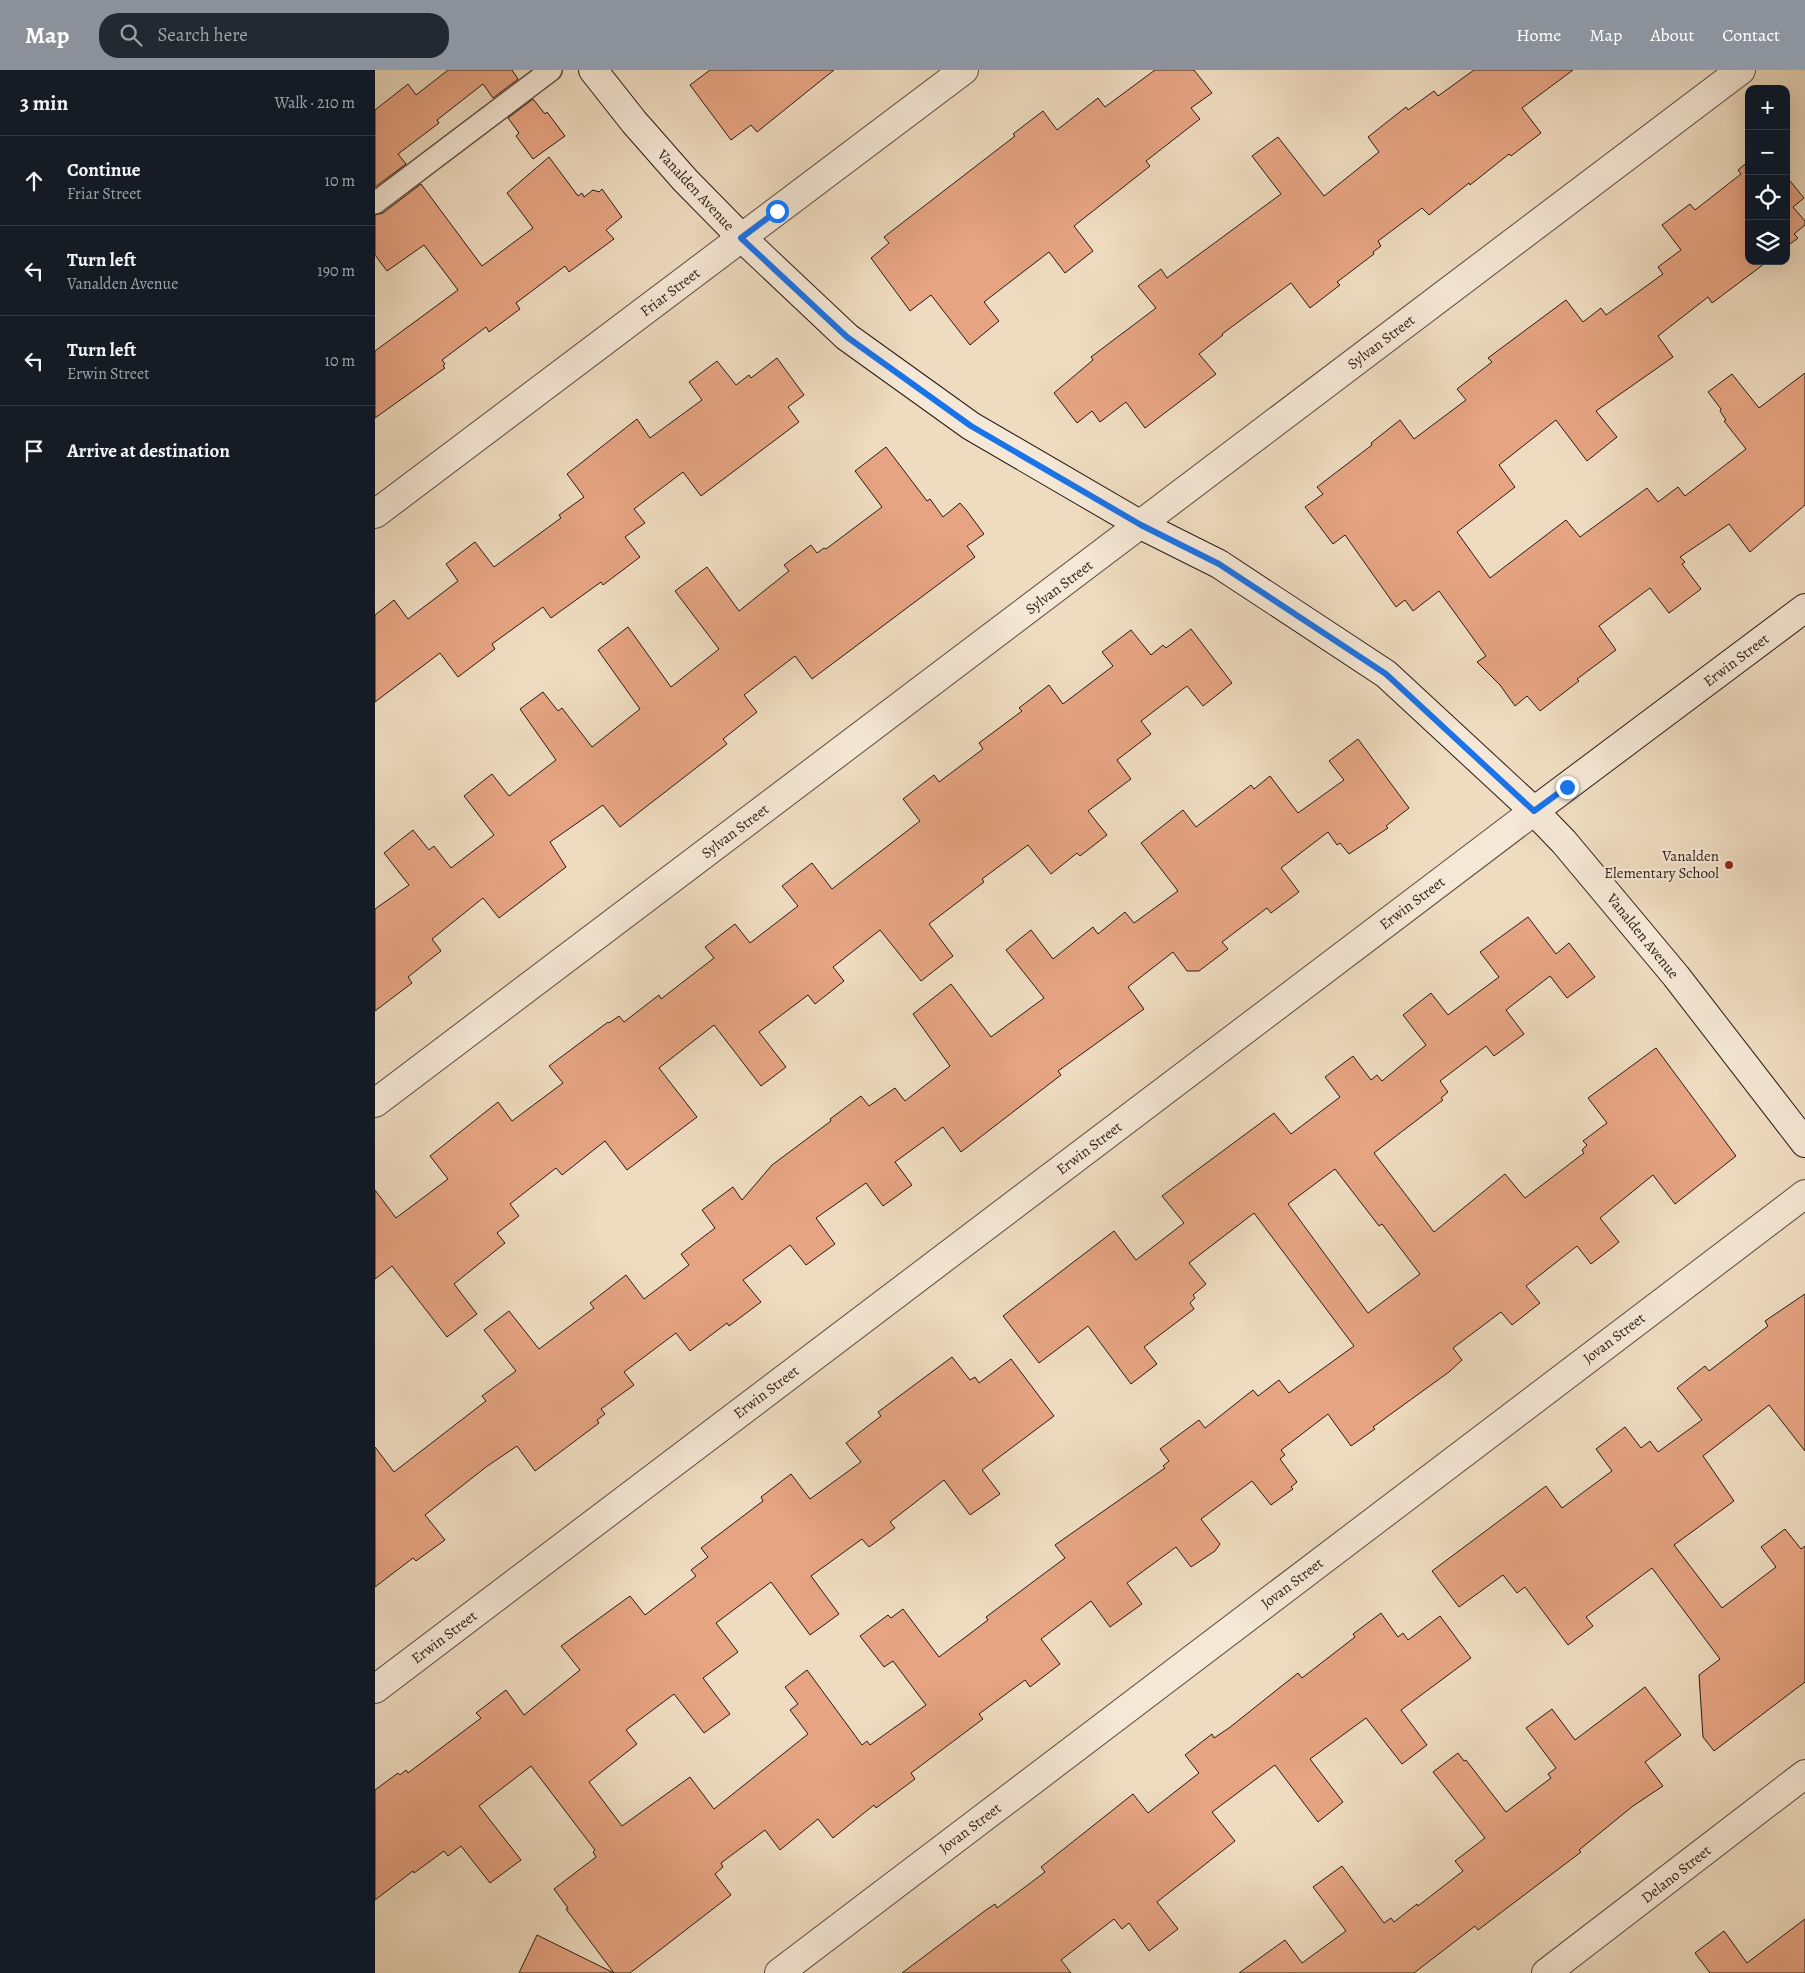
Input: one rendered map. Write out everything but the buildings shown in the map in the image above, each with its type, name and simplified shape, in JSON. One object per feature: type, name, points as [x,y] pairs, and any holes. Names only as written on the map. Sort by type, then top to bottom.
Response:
[{"type":"street","name":"Vanalden Avenue","points":[[593,70],[634,122],[685,180],[741,238],[855,343],[971,426],[1141,525],[1219,564],[1386,674],[1534,811],[1581,860],[1676,976],[1805,1143]]},
{"type":"street","name":"Friar Street","points":[[375,514],[964,70]]},
{"type":"street","name":"Sylvan Street","points":[[375,1104],[1741,70]]},
{"type":"street","name":"Erwin Street","points":[[375,1689],[1805,608]]},
{"type":"street","name":"Jovan Street","points":[[779,1973],[1805,1194]]},
{"type":"street","name":"Delano Street","points":[[1546,1973],[1805,1774]]},
{"type":"lane","points":[[375,203],[551,70]]},
{"type":"place","name":"Vanalden Elementary School","points":[[1729,865]]},
{"type":"route","points":[[777,211],[741,238],[847,337],[971,426],[1141,525],[1219,564],[1386,674],[1534,811],[1567,787]]}]
